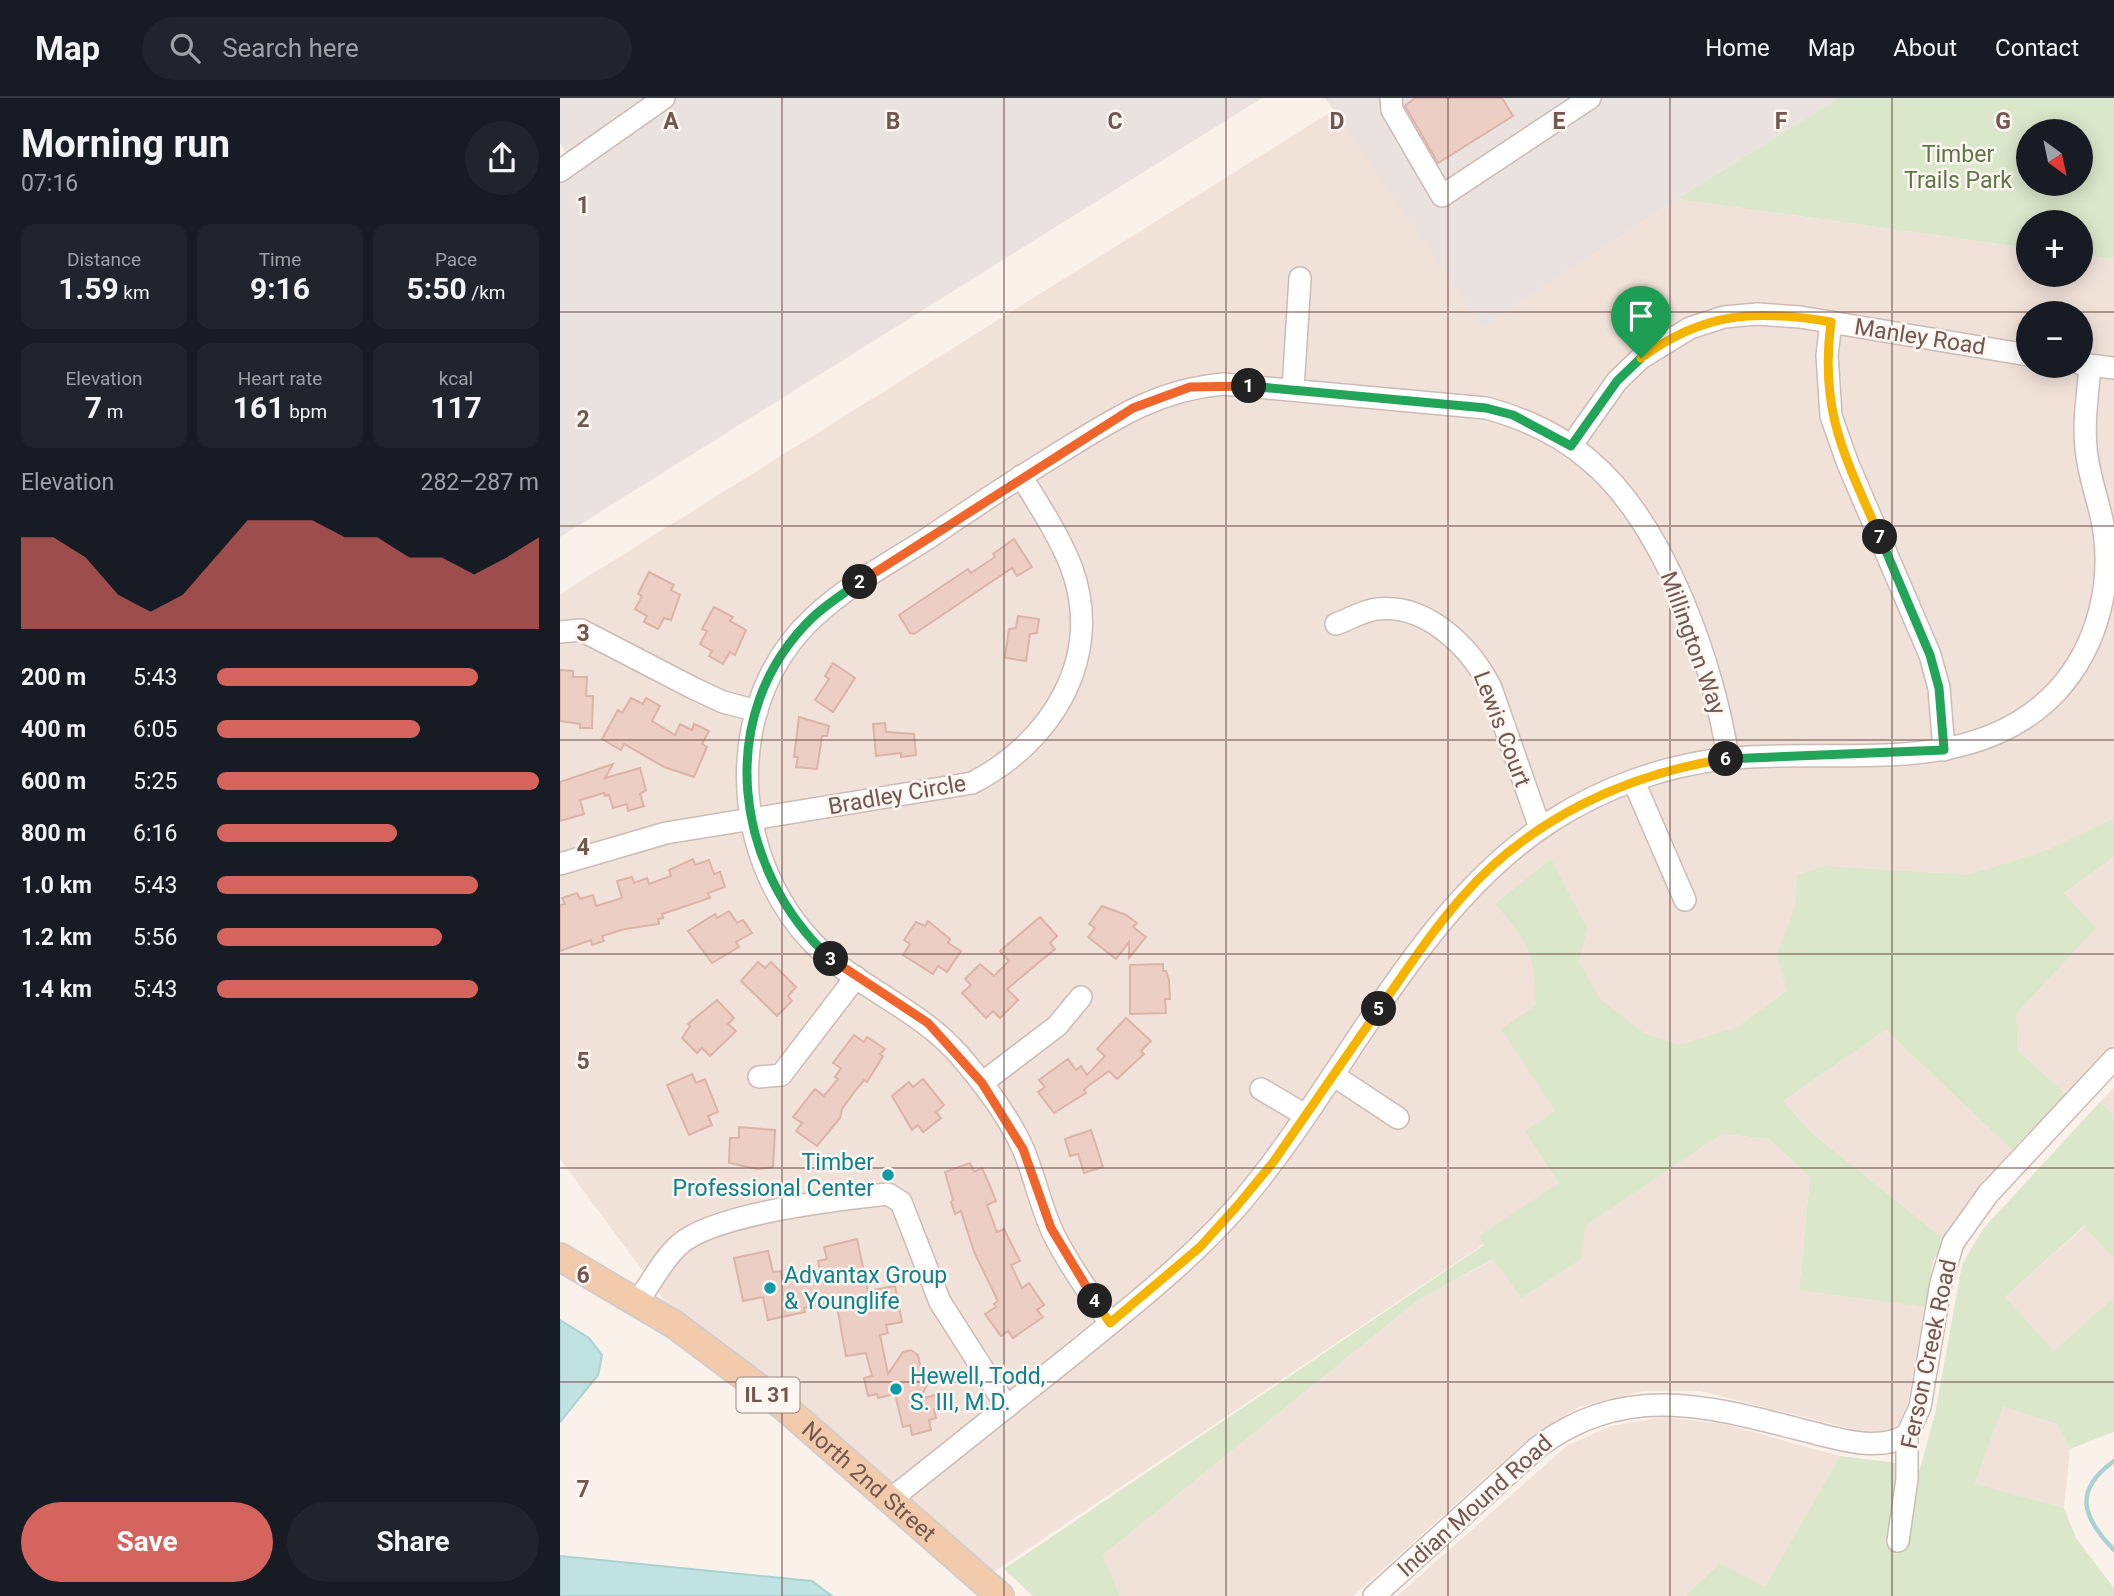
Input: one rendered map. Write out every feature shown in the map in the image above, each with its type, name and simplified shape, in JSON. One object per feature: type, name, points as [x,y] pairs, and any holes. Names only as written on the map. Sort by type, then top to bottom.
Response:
[{"type":"main road","name":"North 2nd Street","points":[[560,1257],[674,1325],[782,1405],[1000,1596]]},
{"type":"street","points":[[560,171],[664,98]]},
{"type":"street","points":[[1391,98],[1392,110],[1442,196],[1568,104],[1590,98]]},
{"type":"street","points":[[1293,389],[1300,278]]},
{"type":"street","name":"Manley Road","points":[[1571,446],[1617,381],[1662,343],[1690,328],[1724,317],[1756,314],[1831,322],[2016,353]]},
{"type":"street","points":[[1831,322],[1827,355],[1831,416],[1848,464],[1930,655],[1939,688],[1944,750]]},
{"type":"street","points":[[2093,366],[2114,368]]},
{"type":"street","points":[[891,1499],[1200,1247],[1237,1206],[1305,1115],[1455,905],[1488,870],[1540,828],[1592,799],[1664,771],[1728,758],[1944,750],[1993,735],[2012,726],[2048,699],[2081,657],[2109,597],[2106,545],[2086,449],[2085,378]]},
{"type":"street","name":"Millington Way","points":[[1110,1323],[1062,1250],[1051,1228],[1023,1149],[982,1083],[928,1023],[856,977],[814,944],[780,900],[757,846],[747,802],[747,764],[757,711],[781,657],[813,617],[854,586],[1021,476],[1133,408],[1190,387],[1223,384],[1486,408],[1513,415],[1571,446],[1624,495],[1669,572],[1686,609],[1722,719],[1728,758]]},
{"type":"street","name":"Bradley Circle","points":[[560,864],[666,832],[972,783],[1001,768],[1030,744],[1056,712],[1070,681],[1079,646],[1080,607],[1072,568],[1057,534],[1021,476]]},
{"type":"street","name":"Lewis Court","points":[[1336,624],[1376,609],[1408,612],[1436,625],[1458,642],[1480,666],[1491,688],[1540,828]]},
{"type":"street","points":[[560,632],[581,630],[703,692],[757,711]]},
{"type":"street","points":[[1634,782],[1685,900]]},
{"type":"street","points":[[760,1077],[781,1075],[856,977]]},
{"type":"street","points":[[982,1083],[1057,1026],[1081,997]]},
{"type":"street","name":"Ferson Creek Road","points":[[1898,1541],[1907,1479],[1906,1435],[1920,1407],[1941,1283],[1953,1243],[1988,1194],[2114,1059]]},
{"type":"street","points":[[1333,1075],[1398,1118]]},
{"type":"street","points":[[1261,1089],[1305,1115]]},
{"type":"street","points":[[637,1302],[671,1254],[694,1235],[786,1210],[888,1194],[901,1202],[940,1301],[1007,1407]]},
{"type":"street","name":"Indian Mound Road","points":[[1374,1596],[1538,1447],[1559,1432],[1595,1414],[1642,1405],[1688,1405],[1728,1410],[1839,1439],[1870,1444],[1890,1442],[1906,1435]]},
{"type":"shaded area","points":[[560,98],[1262,98],[560,537],[560,183],[578,170],[560,144]]},
{"type":"shaded area","points":[[1325,98],[1839,98],[1677,199],[1482,328]]},
{"type":"shaded area","points":[[1334,110],[1482,328],[1677,199],[2016,246],[2016,287],[2093,287],[2093,256],[2114,259],[2114,823],[989,1575],[679,1320],[560,1159],[560,594]]},
{"type":"shaded area","points":[[2114,857],[2114,1046],[2066,1094],[2018,1051],[2016,1014],[2095,928],[2064,893]]},
{"type":"shaded area","points":[[1886,1030],[2012,1150],[1969,1199],[1944,1239],[1813,1134],[1783,1101]]},
{"type":"shaded area","points":[[2114,1088],[2114,1115],[2100,1102]]},
{"type":"shaded area","points":[[1722,1134],[1769,1139],[1810,1177],[1799,1289],[1925,1307],[1905,1418],[1891,1430],[1868,1433],[1700,1391],[1643,1391],[1579,1407],[1527,1440],[1353,1596],[1120,1596],[1103,1555],[1417,1301],[1494,1259],[1521,1298],[1585,1226]]},
{"type":"shaded area","points":[[2085,1226],[2114,1259],[2114,1297],[2054,1352],[2005,1297]]},
{"type":"shaded area","points":[[2003,1405],[2057,1424],[2070,1449],[2064,1508],[1975,1485]]},
{"type":"shaded area","points":[[1662,1417],[1724,1424],[1840,1456],[1765,1588],[1720,1563],[1685,1596],[1397,1596],[1568,1445],[1611,1426]]},
{"type":"green space","name":"Timber Trails Park","points":[[1839,98],[2114,98],[2114,259],[2093,256],[2093,210],[2016,210],[2016,246],[1677,199]]},
{"type":"green space","points":[[2114,818],[2114,857],[2064,893],[2096,928],[2016,1014],[2018,1051],[2066,1094],[2012,1150],[1886,1030],[1783,1101],[1813,1134],[1944,1239],[1933,1262],[1925,1307],[1799,1290],[1810,1177],[1769,1139],[1722,1134],[1585,1226],[1581,1259],[1521,1298],[1493,1259],[1417,1301],[1103,1555],[1120,1596],[1033,1596],[1004,1569],[1484,1245],[1479,1236],[1559,1183],[1525,1131],[1555,1111],[1501,1029],[1536,1005],[1531,960],[1523,939],[1495,904],[1551,859],[1587,928],[1579,962],[1601,1000],[1644,1033],[1679,1045],[1736,1028],[1787,991],[1777,955],[1795,907],[1797,875],[1824,866],[1969,875],[2048,850]]},
{"type":"green space","points":[[2100,1102],[2114,1115],[2114,1259],[2084,1226],[2005,1297],[2054,1351],[2114,1297],[2114,1432],[2070,1449],[2057,1424],[2003,1406],[1975,1484],[2064,1508],[2076,1538],[2114,1588],[2114,1596],[1685,1596],[1720,1563],[1765,1587],[1840,1456],[1920,1469],[1935,1414],[1962,1265],[1983,1229]]},
{"type":"water","points":[[560,1320],[589,1338],[602,1355],[598,1375],[560,1422]]},
{"type":"water","points":[[560,1556],[812,1581],[832,1596],[560,1596]]},
{"type":"building","points":[[1415,98],[1502,98],[1513,116],[1438,163],[1405,106]]},
{"type":"building","points":[[1014,539],[1032,567],[1017,576],[1012,568],[914,634],[910,633],[899,615],[968,569],[971,573],[995,557],[993,554]]},
{"type":"building","points":[[649,572],[674,585],[671,590],[680,595],[671,620],[664,618],[658,629],[644,622],[647,616],[635,609],[642,596],[638,594]]},
{"type":"building","points":[[714,607],[733,617],[730,621],[746,630],[735,655],[730,652],[723,664],[709,656],[712,651],[700,644],[707,631],[702,629]]},
{"type":"building","points":[[1018,616],[1039,619],[1037,633],[1030,634],[1026,661],[1005,658],[1009,629],[1016,628]]},
{"type":"building","points":[[833,663],[855,678],[833,712],[815,700],[829,679],[825,676]]},
{"type":"building","points":[[560,670],[573,671],[573,677],[587,677],[586,696],[593,696],[592,728],[580,728],[580,724],[560,721]]},
{"type":"building","points":[[631,698],[643,704],[646,698],[660,706],[652,721],[675,735],[680,724],[692,730],[694,724],[709,731],[702,744],[707,747],[694,777],[664,767],[624,744],[621,750],[602,739],[618,710],[622,713]]},
{"type":"building","points":[[799,717],[829,726],[827,736],[822,736],[817,769],[796,767],[798,757],[794,757]]},
{"type":"building","points":[[885,723],[886,732],[914,734],[916,755],[901,757],[901,753],[876,756],[873,724]]},
{"type":"building","points":[[613,764],[605,778],[640,768],[646,790],[640,794],[644,806],[628,811],[627,804],[613,808],[609,795],[605,796],[604,793],[580,800],[584,814],[560,821],[560,782]]},
{"type":"building","points":[[693,859],[695,865],[709,860],[714,874],[720,872],[725,887],[708,893],[710,898],[662,914],[663,918],[658,919],[659,924],[625,929],[602,936],[604,941],[592,945],[591,940],[560,951],[560,905],[565,904],[562,898],[577,893],[580,899],[593,895],[596,906],[622,898],[617,881],[632,877],[634,883],[647,878],[649,884],[671,876],[669,870]]},
{"type":"building","points":[[1102,906],[1126,915],[1137,923],[1133,927],[1146,937],[1129,958],[1129,942],[1116,959],[1088,937],[1095,928],[1089,924]]},
{"type":"building","points":[[729,911],[737,923],[743,920],[752,933],[736,942],[739,947],[712,963],[688,931],[715,914],[717,918]]},
{"type":"building","points":[[1040,917],[1057,936],[1050,943],[1055,949],[1007,989],[1018,1000],[1000,1018],[993,1011],[986,1018],[962,993],[971,985],[965,979],[980,964],[994,976],[1009,961],[1000,951]]},
{"type":"building","points":[[928,921],[950,939],[948,943],[961,951],[947,972],[938,966],[933,974],[903,955],[910,944],[904,940],[916,922],[925,926]]},
{"type":"building","points":[[758,962],[765,968],[771,962],[796,987],[788,996],[792,1001],[777,1016],[741,981]]},
{"type":"building","points":[[1163,964],[1163,971],[1166,971],[1169,980],[1170,999],[1165,999],[1166,1013],[1130,1014],[1130,965]]},
{"type":"building","points":[[717,1000],[734,1018],[728,1024],[736,1031],[710,1056],[702,1048],[697,1053],[682,1038],[690,1026],[688,1024]]},
{"type":"building","points":[[1126,1018],[1151,1041],[1141,1051],[1144,1054],[1117,1079],[1109,1071],[1088,1086],[1084,1090],[1086,1093],[1054,1113],[1038,1092],[1045,1087],[1039,1080],[1068,1059],[1076,1070],[1081,1066],[1087,1075],[1105,1056],[1097,1049]]},
{"type":"building","points":[[854,1035],[864,1042],[867,1037],[885,1049],[880,1054],[883,1056],[867,1082],[864,1080],[855,1091],[842,1109],[840,1118],[817,1146],[796,1131],[802,1123],[793,1117],[815,1089],[824,1096],[838,1079],[835,1077],[841,1068],[833,1063]]},
{"type":"building","points":[[692,1074],[696,1083],[705,1079],[718,1112],[708,1116],[712,1125],[689,1135],[667,1085]]},
{"type":"building","points":[[923,1079],[944,1105],[936,1112],[941,1118],[923,1132],[918,1125],[912,1130],[892,1096],[909,1082],[913,1087]]},
{"type":"building","points":[[739,1127],[775,1130],[773,1167],[758,1169],[729,1163],[730,1138],[739,1138]]},
{"type":"building","points":[[1091,1130],[1103,1167],[1084,1173],[1078,1154],[1070,1156],[1065,1139]]},
{"type":"building","points":[[970,1163],[974,1172],[982,1168],[990,1186],[996,1201],[987,1205],[997,1232],[1004,1229],[1020,1261],[1011,1265],[1022,1288],[1029,1283],[1044,1305],[1037,1310],[1043,1317],[1013,1338],[1008,1331],[1001,1336],[985,1314],[996,1307],[994,1304],[998,1301],[974,1252],[961,1211],[955,1214],[951,1202],[953,1200],[945,1172]]},
{"type":"building","points":[[857,1239],[868,1291],[895,1286],[902,1322],[886,1325],[888,1333],[880,1335],[888,1374],[903,1352],[911,1350],[918,1355],[921,1369],[928,1373],[930,1379],[920,1399],[943,1393],[946,1406],[934,1409],[936,1418],[929,1420],[931,1430],[912,1435],[910,1425],[903,1427],[895,1394],[878,1398],[877,1394],[868,1396],[864,1378],[872,1376],[866,1353],[846,1356],[836,1301],[804,1308],[805,1312],[768,1320],[763,1297],[743,1301],[734,1258],[768,1251],[773,1272],[781,1271],[782,1280],[820,1270],[818,1261],[827,1259],[824,1247]]},
{"type":"waterway","points":[[2114,1461],[2101,1472],[2087,1494],[2089,1516],[2114,1550]]},
{"type":"place","name":"Timber Professional Center","points":[[888,1175]]},
{"type":"place","name":"Advantax Group & Younglife","points":[[770,1288]]},
{"type":"place","name":"Hewell, Todd, S. III, M.D.","points":[[896,1389]]},
{"type":"route","points":[[1756,314],[1831,322],[1827,355],[1831,416],[1848,464],[1930,655],[1939,688],[1944,750],[1728,758],[1691,764],[1664,771],[1592,799],[1540,828],[1488,870],[1440,923],[1274,1161],[1237,1206],[1200,1247],[1110,1323],[1062,1250],[1051,1228],[1023,1149],[990,1093],[947,1041],[928,1023],[835,963],[814,944],[780,900],[757,846],[747,802],[747,764],[757,711],[781,657],[813,617],[854,586],[1021,476],[1133,408],[1162,396],[1190,387],[1223,384],[1396,397],[1486,408],[1513,415],[1571,446],[1617,381],[1641,358],[1690,328],[1724,317],[1756,314]]}]
